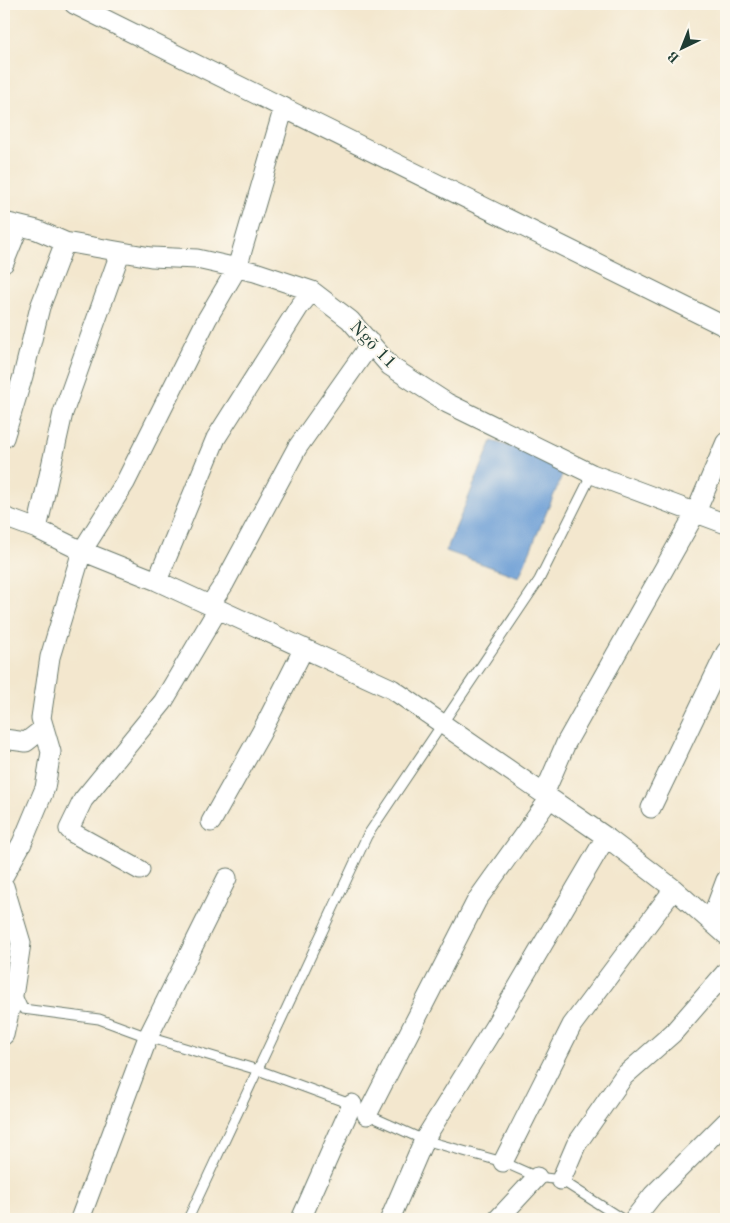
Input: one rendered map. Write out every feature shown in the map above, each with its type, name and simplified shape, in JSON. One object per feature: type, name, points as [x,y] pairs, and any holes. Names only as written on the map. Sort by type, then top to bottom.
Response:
[{"type":"street","points":[[74,4],[726,327]]},
{"type":"street","points":[[4,876],[22,843],[45,788],[51,752],[41,718],[50,658],[82,551],[125,483],[207,319],[237,268],[284,107]]},
{"type":"street","points":[[4,263],[11,224]]},
{"type":"street","name":"Ngõ 11","points":[[11,224],[37,230],[65,242],[120,253],[197,259],[237,268],[312,291],[350,320],[390,366],[447,402],[592,474],[726,524]]},
{"type":"street","points":[[4,438],[23,376],[40,307],[65,242]]},
{"type":"street","points":[[37,529],[63,413],[120,253]]},
{"type":"street","points":[[157,581],[216,438],[299,307],[312,291]]},
{"type":"street","points":[[140,870],[69,830],[83,800],[163,702],[297,448],[371,343]]},
{"type":"street","points":[[301,1219],[477,900],[547,796],[566,743],[696,512],[726,442]]},
{"type":"street","points":[[4,518],[37,529],[82,551],[157,581],[374,679],[443,724],[606,837],[674,889],[726,935]]},
{"type":"street","points":[[211,822],[261,733],[304,648]]},
{"type":"street","points":[[650,808],[726,652]]},
{"type":"street","points":[[4,739],[26,742],[44,728]]},
{"type":"street","points":[[390,1219],[424,1140],[496,1024],[606,837]]},
{"type":"street","points":[[80,1219],[148,1037],[227,878]]},
{"type":"street","points":[[711,920],[726,880]]},
{"type":"street","points":[[4,886],[21,943],[14,990],[4,1034]]},
{"type":"street","points":[[502,1162],[572,1025],[674,889]]},
{"type":"street","points":[[561,1180],[576,1145],[624,1076],[673,1033],[726,972]]},
{"type":"street","points":[[634,1219],[653,1195],[726,1122]]},
{"type":"street","points":[[498,1219],[536,1177]]},
{"type":"lane","points":[[188,1219],[367,836],[539,580],[592,474]]},
{"type":"lane","points":[[14,990],[23,1009],[99,1019],[148,1037],[258,1070],[360,1109],[424,1140],[502,1162],[536,1177],[561,1180],[622,1219]]},
{"type":"water","points":[[492,441],[567,464],[519,577],[446,551]]}]
